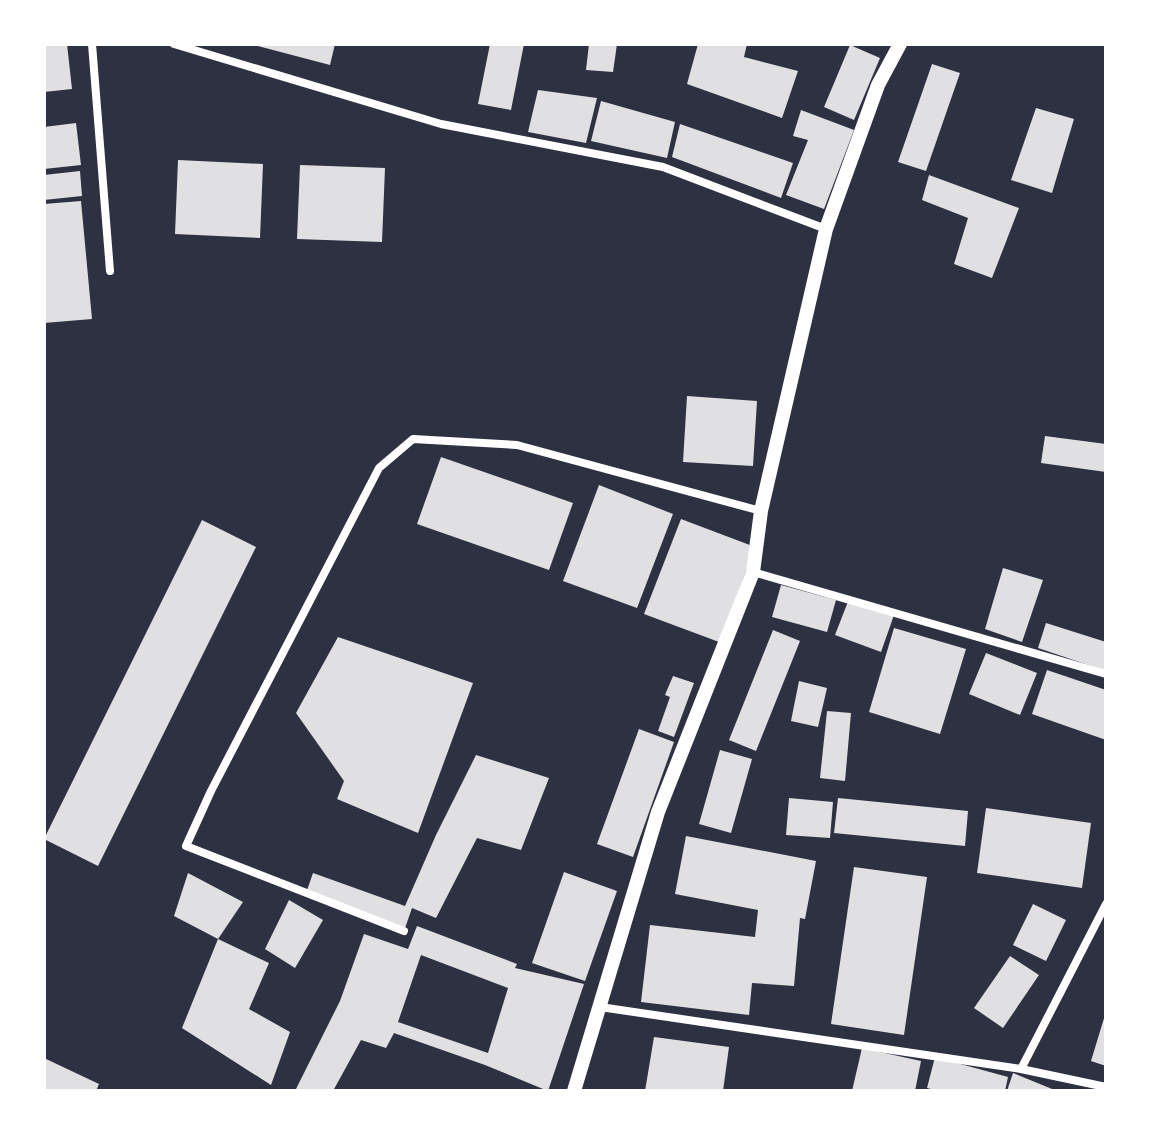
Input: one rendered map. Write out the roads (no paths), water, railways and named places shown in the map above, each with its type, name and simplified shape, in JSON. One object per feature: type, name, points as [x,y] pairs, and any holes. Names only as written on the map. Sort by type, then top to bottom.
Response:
[{"type":"street","points":[[92,44],[110,271]]},
{"type":"street","points":[[174,44],[441,124],[663,167],[826,229]]},
{"type":"street","points":[[574,1091],[658,812],[753,572],[761,511],[826,229],[878,85],[900,44]]},
{"type":"street","points":[[404,931],[186,846],[211,791],[379,468],[413,439],[517,445],[761,511]]},
{"type":"street","points":[[753,572],[1106,674]]},
{"type":"street","points":[[1021,1069],[1106,904]]},
{"type":"street","points":[[600,1007],[1021,1069],[1106,1087]]}]
